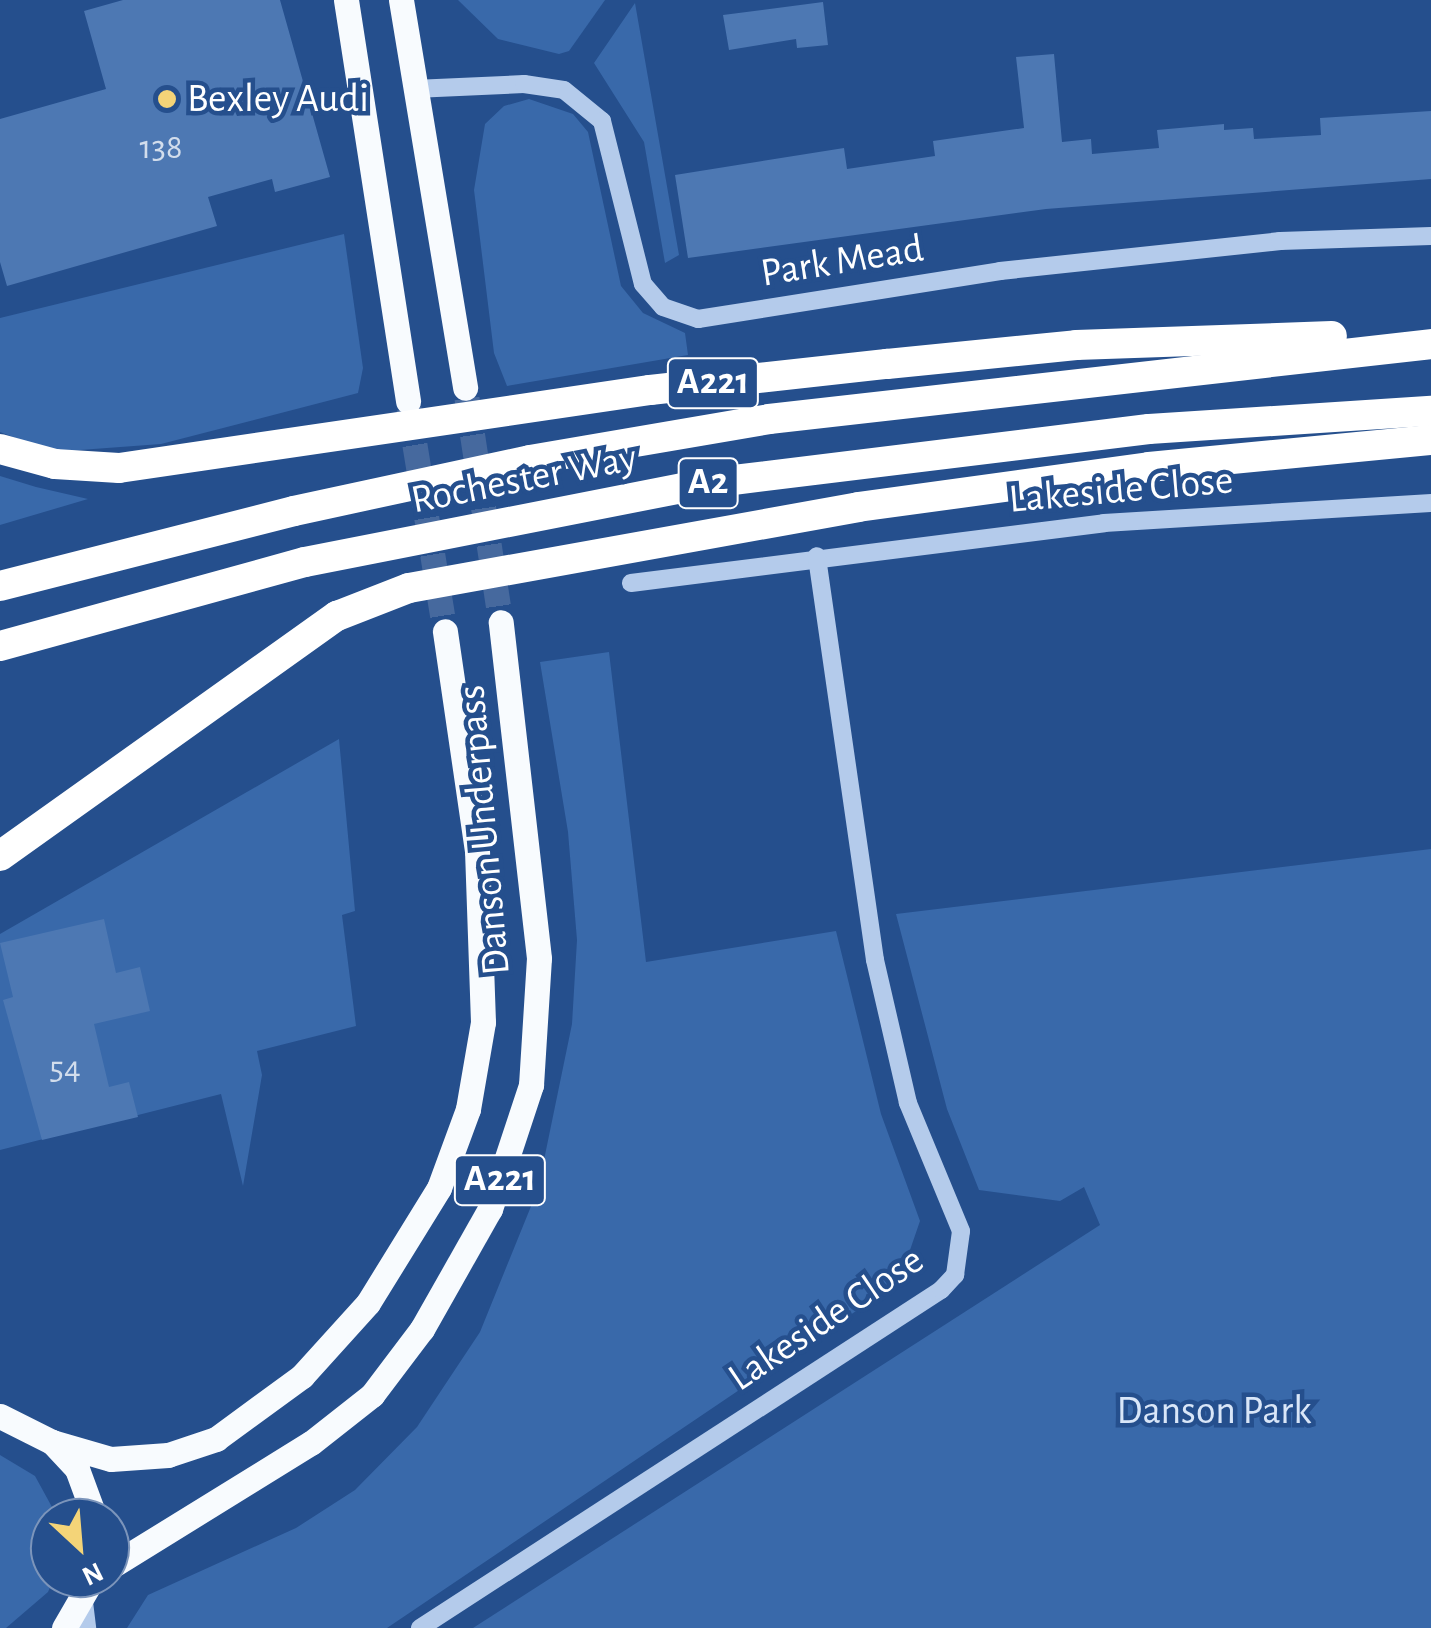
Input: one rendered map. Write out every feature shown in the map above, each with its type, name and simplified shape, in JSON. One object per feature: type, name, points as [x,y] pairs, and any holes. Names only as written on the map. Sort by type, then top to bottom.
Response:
[{"type":"highway","name":"A221","points":[[0,449],[55,464],[119,468],[631,393],[906,362],[1076,345],[1431,334]]},
{"type":"highway","name":"Rochester Way","points":[[0,586],[348,499],[750,422],[1105,376],[1431,344]]},
{"type":"highway","name":"Rochester Way","points":[[0,646],[304,562],[710,483],[1149,429],[1431,411]]},
{"type":"highway","points":[[0,856],[337,616],[408,588],[858,508],[1149,467],[1431,440]]},
{"type":"main road","points":[[346,0],[408,401]]},
{"type":"main road","points":[[401,0],[465,388]]},
{"type":"main road","name":"Danson Underpass","points":[[130,1555],[278,1465],[372,1396],[422,1329],[490,1209],[531,1085],[539,958],[501,622]]},
{"type":"main road","name":"Danson Underpass","points":[[0,1416],[52,1442],[111,1459],[168,1455],[216,1439],[302,1376],[368,1303],[439,1188],[468,1108],[483,1022],[477,852],[444,630]]},
{"type":"main road","points":[[52,1442],[76,1469],[87,1498]]},
{"type":"main road","points":[[64,1628],[88,1603]]},
{"type":"street","name":"Park Mead","points":[[414,89],[524,84],[564,90],[602,122],[643,284],[664,307],[698,319],[1000,271],[1280,241],[1431,236]]},
{"type":"street","name":"Lakeside Close","points":[[631,583],[817,556],[1104,523],[1431,503]]},
{"type":"street","name":"Lakeside Close","points":[[420,1628],[942,1290],[954,1276],[961,1231],[908,1102],[875,960],[817,556]]},
{"type":"green space","points":[[458,0],[605,0],[569,51],[559,54],[498,39]]},
{"type":"green space","points":[[635,3],[679,255],[665,263],[644,142],[594,63]]},
{"type":"green space","points":[[529,99],[573,114],[588,132],[621,286],[643,313],[685,333],[688,355],[507,386],[494,353],[474,190],[485,124],[504,106]]},
{"type":"green space","points":[[344,234],[363,368],[358,393],[161,444],[53,452],[0,432],[0,318]]},
{"type":"green space","points":[[0,476],[36,487],[88,499],[0,525]]},
{"type":"green space","points":[[609,652],[646,962],[836,931],[881,1114],[920,1221],[899,1282],[387,1628],[127,1628],[148,1595],[296,1528],[355,1490],[417,1427],[480,1332],[538,1189],[572,1024],[577,940],[568,832],[540,662]]},
{"type":"green space","points":[[339,739],[355,911],[342,915],[356,1026],[257,1051],[262,1075],[243,1186],[221,1094],[0,1150],[0,934]]},
{"type":"green space","name":"Danson Park","points":[[1431,849],[1431,1628],[473,1628],[1100,1225],[1084,1187],[1060,1201],[979,1190],[947,1109],[896,914]]},
{"type":"green space","points":[[0,1455],[35,1476],[47,1498],[30,1498],[30,1598],[41,1598],[6,1628],[0,1628]]},
{"type":"building","name":"Bexley Audi","points":[[123,0],[280,0],[330,177],[275,192],[272,179],[208,197],[217,226],[7,286],[0,262],[0,119],[106,89],[84,11]]},
{"type":"building","points":[[823,2],[828,45],[797,48],[796,39],[729,50],[723,15]]},
{"type":"building","points":[[1054,54],[1062,142],[1091,139],[1092,154],[1159,148],[1157,130],[1224,124],[1224,130],[1253,128],[1254,139],[1321,135],[1320,118],[1431,111],[1431,179],[1046,209],[688,258],[675,175],[844,148],[847,169],[935,156],[933,141],[1024,128],[1016,57]]},
{"type":"building","points":[[104,919],[116,973],[140,967],[150,1011],[94,1024],[109,1087],[129,1082],[138,1117],[42,1140],[3,1000],[13,997],[0,943]]},
{"type":"tunnel","points":[[467,398],[501,622]]},
{"type":"tunnel","points":[[409,408],[445,631]]},
{"type":"place","name":"Bexley Audi","points":[[167,99]]}]
